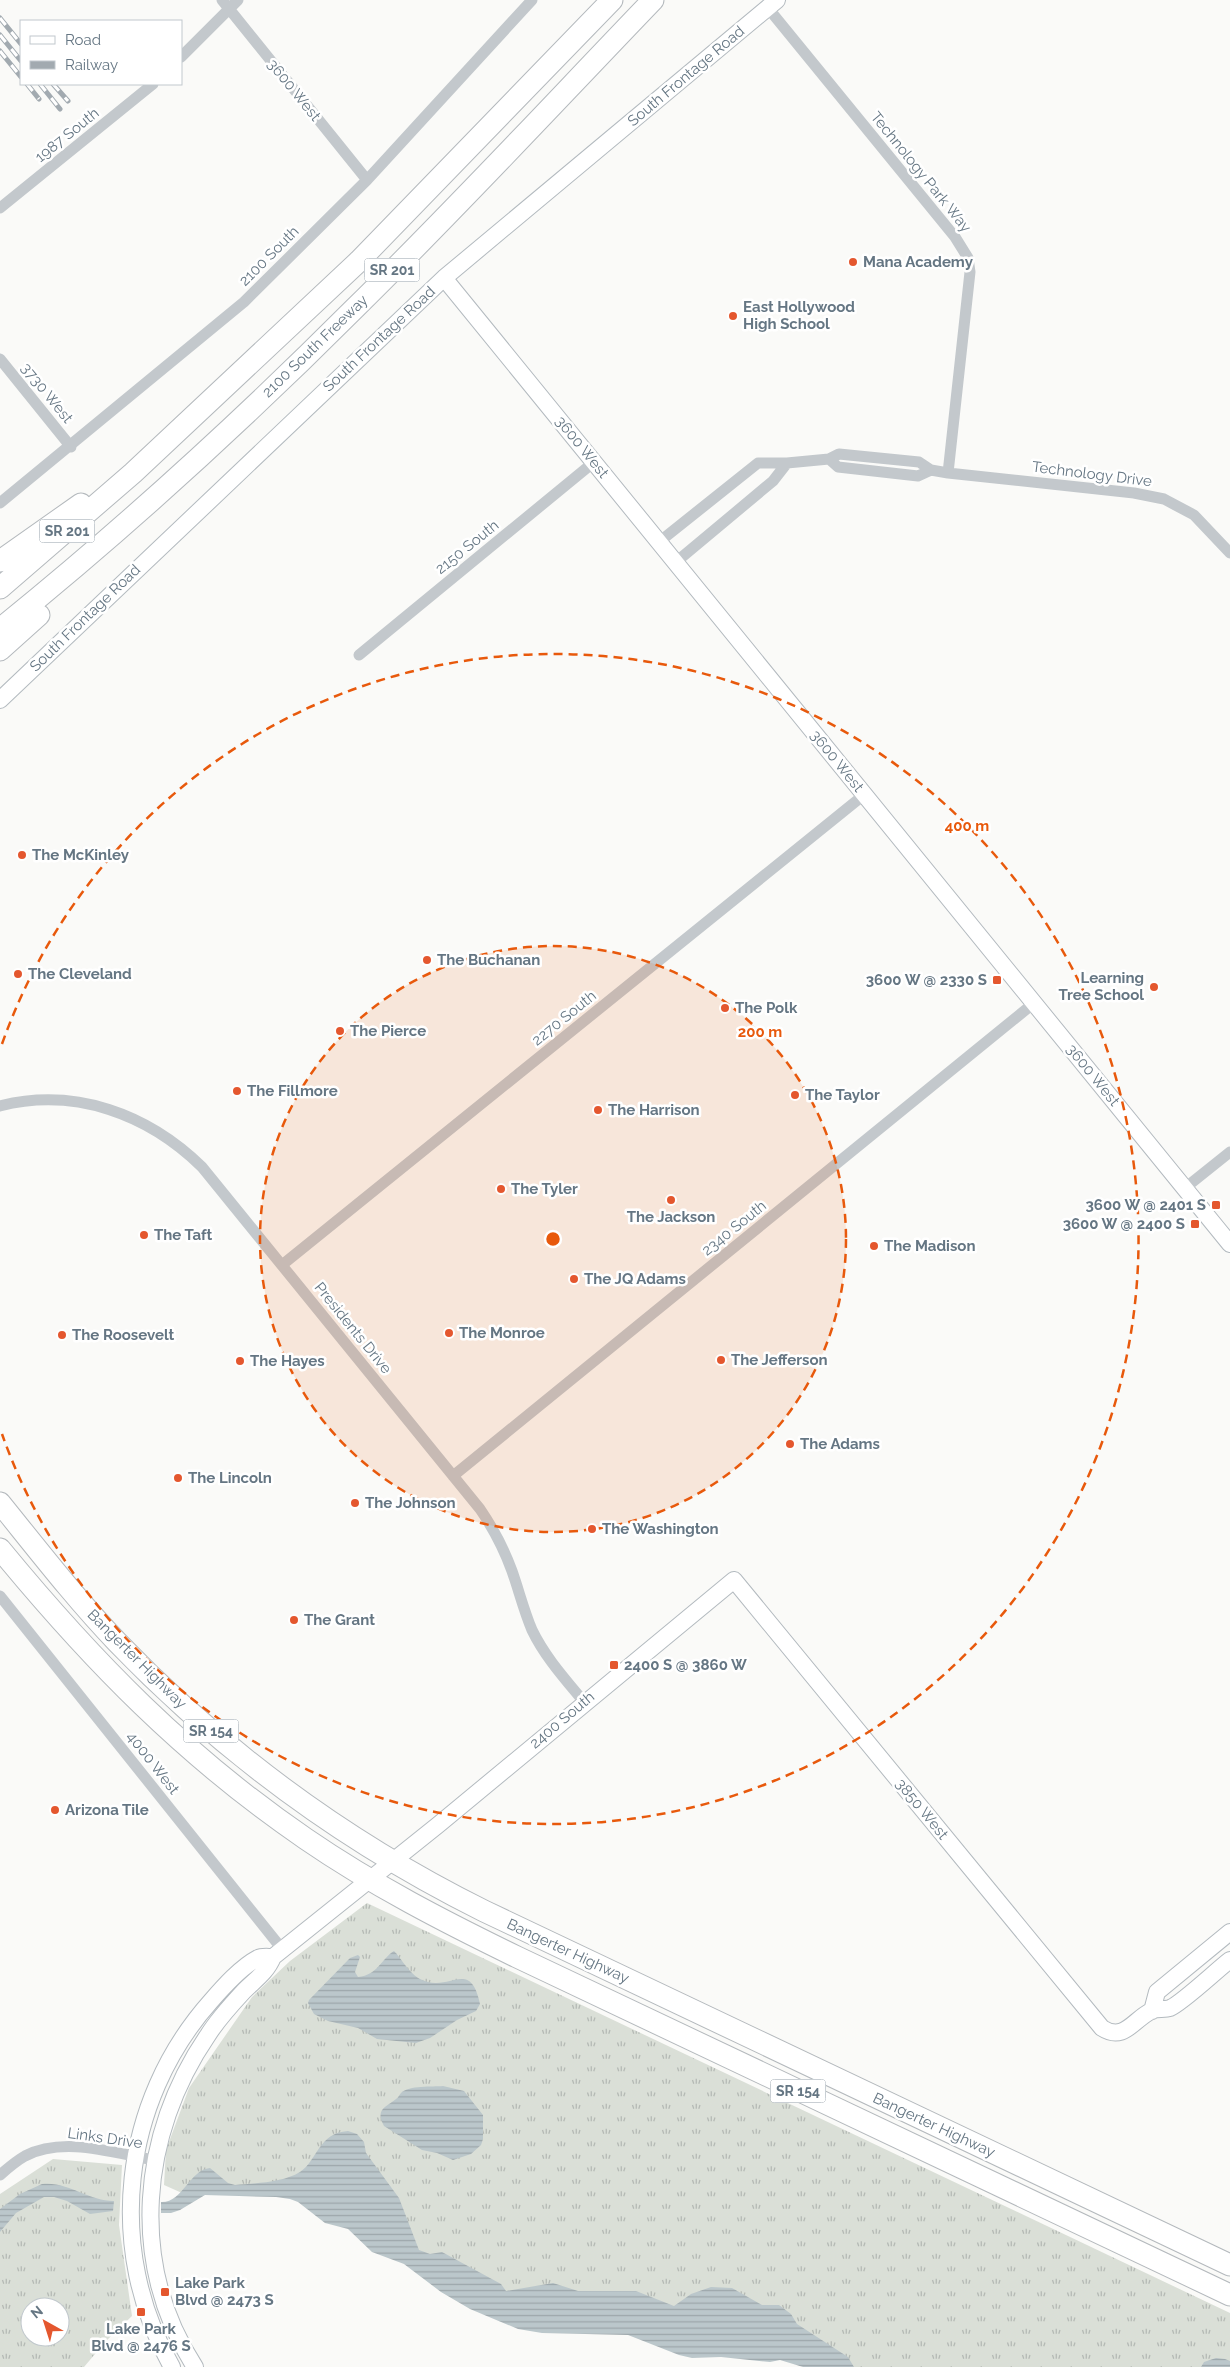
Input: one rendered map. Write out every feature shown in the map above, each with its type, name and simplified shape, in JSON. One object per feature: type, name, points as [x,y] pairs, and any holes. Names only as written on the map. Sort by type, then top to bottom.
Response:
[{"type":"highway","name":"2100 South Freeway","points":[[0,588],[133,473],[359,261],[545,71],[611,0]]},
{"type":"highway","name":"2100 South Freeway","points":[[0,629],[119,529],[218,440],[356,308],[653,0]]},
{"type":"highway","points":[[0,561],[72,508],[133,473]]},
{"type":"highway","points":[[0,650],[44,611],[119,529]]},
{"type":"highway","name":"Bangerter Highway","points":[[0,1503],[88,1610],[180,1704],[275,1783],[337,1827],[391,1861],[484,1911],[1230,2265]]},
{"type":"highway","name":"Bangerter Highway","points":[[0,1549],[108,1673],[173,1736],[277,1819],[369,1879],[437,1918],[1230,2294]]},
{"type":"street","name":"3600 West","points":[[222,0],[367,180]]},
{"type":"street","points":[[182,56],[238,0]]},
{"type":"street","name":"2100 South","points":[[0,504],[244,302],[367,180],[532,0]]},
{"type":"street","name":"South Frontage Road","points":[[0,700],[444,278],[773,4]]},
{"type":"street","name":"Technology Park Way","points":[[773,4],[955,237],[968,258],[970,272],[967,306],[948,473]]},
{"type":"street","name":"1987 South","points":[[0,208],[151,85]]},
{"type":"street","name":"3600 West","points":[[444,278],[1230,1244]]},
{"type":"street","name":"3730 West","points":[[0,359],[71,446]]},
{"type":"street","name":"Technology Drive","points":[[659,542],[758,463],[786,463],[829,459],[838,467],[918,476],[931,470],[1134,493],[1164,499],[1194,515],[1230,553]]},
{"type":"street","name":"2150 South","points":[[359,655],[594,462]]},
{"type":"street","points":[[676,562],[773,481],[786,463]]},
{"type":"street","name":"2270 South","points":[[282,1265],[865,794]]},
{"type":"street","name":"2340 South","points":[[453,1476],[1034,1003]]},
{"type":"street","name":"Presidents Drive","points":[[0,1106],[29,1100],[61,1100],[90,1103],[139,1120],[184,1148],[202,1167],[282,1265],[453,1476],[490,1525],[511,1569],[524,1609],[540,1643],[558,1671],[584,1702]]},
{"type":"street","points":[[1185,1188],[1230,1152]]},
{"type":"street","name":"2400 South","points":[[278,1953],[438,1825],[584,1702],[734,1580]]},
{"type":"street","name":"3850 West","points":[[734,1580],[1094,2020],[1102,2028],[1113,2033],[1129,2029],[1152,2010]]},
{"type":"street","name":"4000 West","points":[[0,1596],[278,1953]]},
{"type":"street","points":[[1230,1932],[1157,1992],[1152,2010],[1171,2008],[1230,1960]]},
{"type":"street","points":[[172,2367],[146,2309],[134,2261],[130,2208],[134,2157],[151,2099],[165,2067],[182,2038],[210,2002],[239,1973],[260,1957],[278,1953]]},
{"type":"street","points":[[195,2367],[168,2314],[154,2261],[150,2210],[154,2160],[170,2102],[187,2067],[221,2017],[269,1968],[278,1953]]},
{"type":"street","name":"Links Drive","points":[[0,2175],[25,2156],[58,2146],[154,2160]]},
{"type":"green space","points":[[367,1903],[1230,2313],[1230,2367],[819,2367],[510,2308],[287,2187],[182,2193],[164,2185],[166,2150],[189,2088],[252,1997],[290,1961]]},
{"type":"green space","points":[[53,2159],[122,2165],[119,2225],[132,2316],[106,2341],[84,2367],[0,2367],[0,2194]]},
{"type":"shaded area","points":[[394,1951],[409,1970],[422,1980],[437,1983],[460,1979],[472,1983],[480,2004],[476,2011],[457,2020],[430,2038],[416,2043],[377,2039],[358,2028],[328,2021],[314,2014],[308,2003],[309,2000],[350,1958],[358,1955],[360,1957],[355,1972],[358,1977],[365,1976],[375,1970]]},
{"type":"shaded area","points":[[443,2086],[464,2091],[483,2115],[483,2139],[481,2145],[471,2154],[453,2160],[437,2153],[422,2150],[384,2126],[381,2120],[382,2110],[397,2099],[405,2090]]},
{"type":"shaded area","points":[[348,2131],[357,2134],[364,2142],[366,2153],[399,2198],[419,2250],[430,2254],[442,2252],[501,2284],[506,2291],[553,2283],[578,2291],[636,2291],[674,2306],[691,2294],[711,2287],[732,2288],[762,2305],[779,2305],[791,2314],[797,2324],[848,2357],[854,2367],[803,2367],[780,2360],[770,2362],[721,2357],[692,2358],[679,2355],[628,2335],[542,2333],[518,2329],[470,2309],[441,2292],[404,2264],[372,2252],[348,2229],[325,2223],[298,2202],[290,2199],[205,2195],[180,2210],[171,2213],[161,2213],[161,2202],[169,2201],[175,2197],[203,2170],[210,2168],[228,2183],[235,2185],[268,2182],[293,2176],[306,2167],[324,2142],[330,2137]]},
{"type":"shaded area","points":[[42,2184],[61,2185],[95,2198],[114,2201],[113,2211],[90,2214],[67,2201],[54,2197],[44,2197],[16,2213],[0,2232],[0,2209],[20,2194]]},
{"type":"shaded area","points":[[1216,2358],[1230,2361],[1230,2367],[1201,2367],[1204,2362]]},
{"type":"railway","points":[[0,18],[20,43]]},
{"type":"railway","points":[[0,35],[20,60]]},
{"type":"railway","points":[[0,51],[20,76]]},
{"type":"railway","points":[[28,85],[39,99]]},
{"type":"railway","points":[[41,85],[60,109]]},
{"type":"railway","points":[[54,85],[68,101]]},
{"type":"place","name":"Mana Academy","points":[[853,262]]},
{"type":"place","name":"East Hollywood High School","points":[[733,316]]},
{"type":"place","name":"The McKinley","points":[[22,855]]},
{"type":"place","name":"The Buchanan","points":[[427,960]]},
{"type":"place","name":"The Cleveland","points":[[18,974]]},
{"type":"place","name":"3600 W @ 2330 S","points":[[997,980]]},
{"type":"place","name":"Learning Tree School","points":[[1154,987]]},
{"type":"place","name":"The Polk","points":[[725,1008]]},
{"type":"place","name":"The Pierce","points":[[340,1031]]},
{"type":"place","name":"The Fillmore","points":[[237,1091]]},
{"type":"place","name":"The Taylor","points":[[795,1095]]},
{"type":"place","name":"The Harrison","points":[[598,1110]]},
{"type":"place","name":"The Tyler","points":[[501,1189]]},
{"type":"place","name":"The Jackson","points":[[671,1200]]},
{"type":"place","name":"3600 W @ 2401 S","points":[[1216,1205]]},
{"type":"place","name":"3600 W @ 2400 S","points":[[1195,1224]]},
{"type":"place","name":"The Taft","points":[[144,1235]]},
{"type":"place","name":"The Madison","points":[[874,1246]]},
{"type":"place","name":"The JQ Adams","points":[[574,1279]]},
{"type":"place","name":"The Monroe","points":[[449,1333]]},
{"type":"place","name":"The Roosevelt","points":[[62,1335]]},
{"type":"place","name":"The Jefferson","points":[[721,1360]]},
{"type":"place","name":"The Hayes","points":[[240,1361]]},
{"type":"place","name":"The Adams","points":[[790,1444]]},
{"type":"place","name":"The Lincoln","points":[[178,1478]]},
{"type":"place","name":"The Johnson","points":[[355,1503]]},
{"type":"place","name":"The Washington","points":[[592,1529]]},
{"type":"place","name":"The Grant","points":[[294,1620]]},
{"type":"place","name":"2400 S @ 3860 W","points":[[614,1665]]},
{"type":"place","name":"Arizona Tile","points":[[55,1810]]},
{"type":"place","name":"Lake Park Blvd @ 2473 S","points":[[165,2292]]},
{"type":"place","name":"Lake Park Blvd @ 2476 S","points":[[141,2312]]}]
